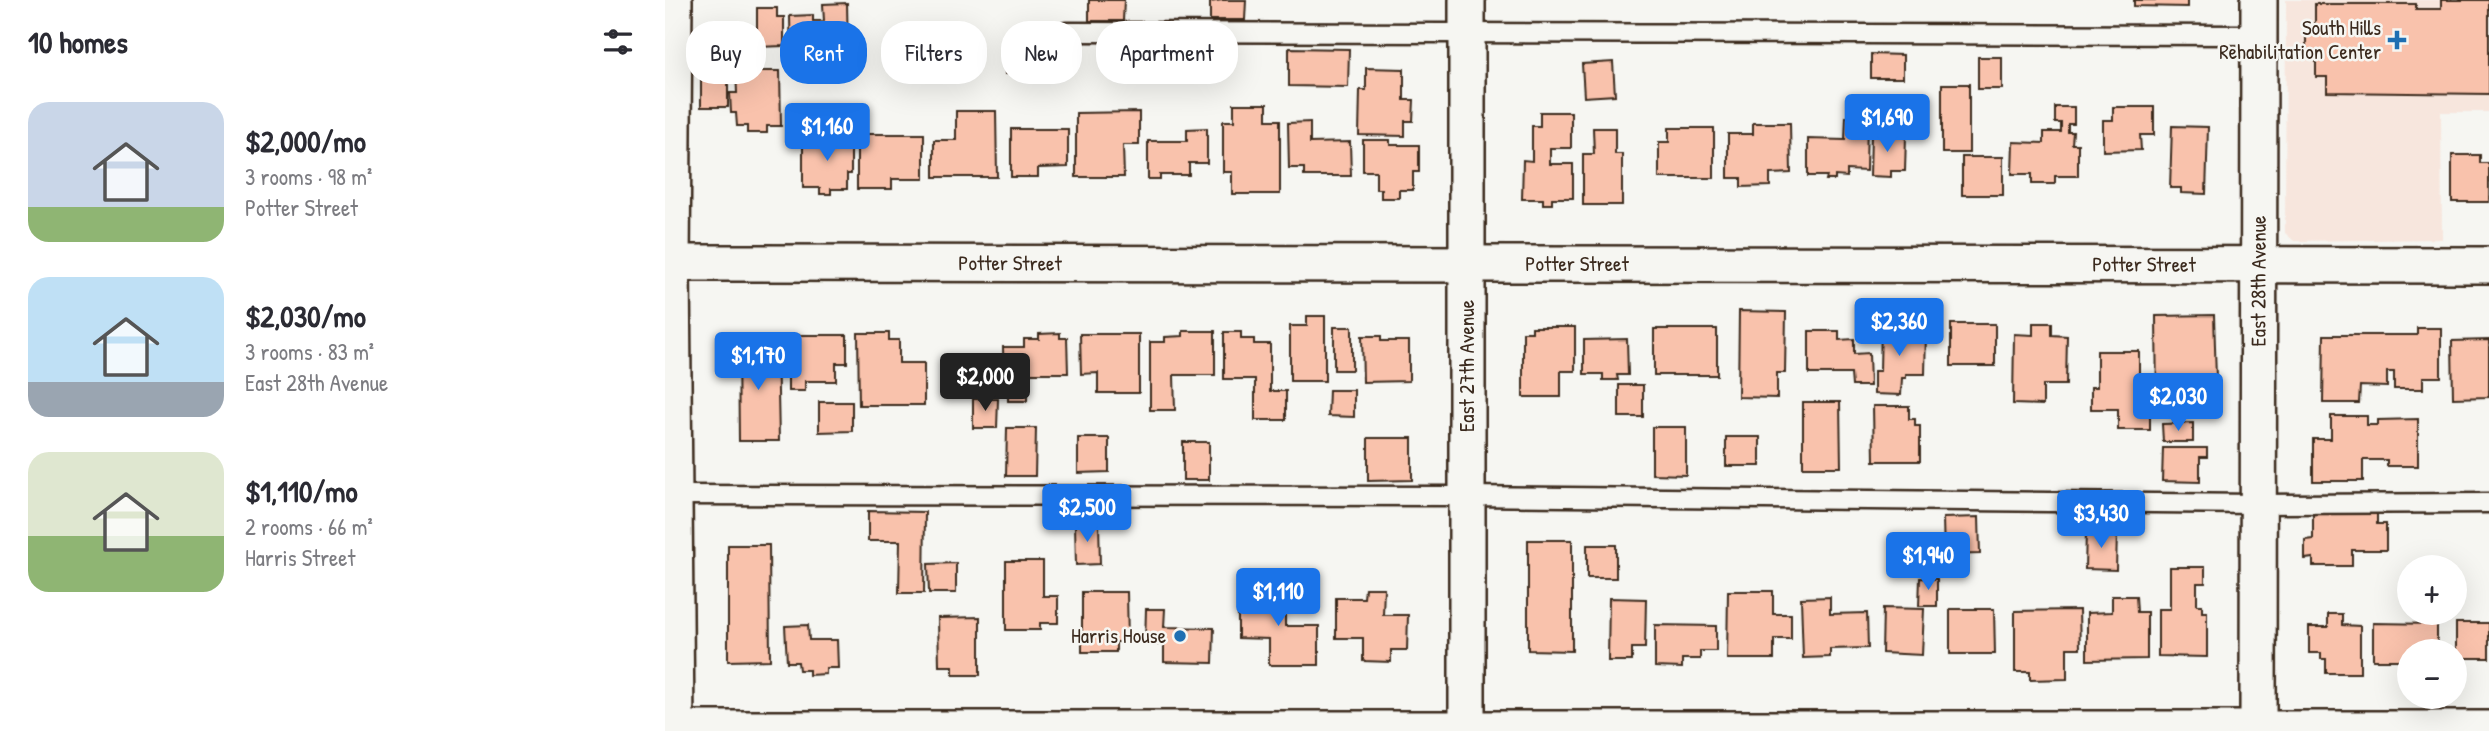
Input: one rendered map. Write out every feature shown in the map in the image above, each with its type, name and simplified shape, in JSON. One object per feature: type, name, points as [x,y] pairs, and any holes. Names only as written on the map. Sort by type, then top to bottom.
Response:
[{"type":"street","points":[[674,0],[669,263],[672,730],[2489,729]]},
{"type":"street","name":"East 28th Avenue","points":[[2258,730],[2259,0]]},
{"type":"street","name":"East 27th Avenue","points":[[1467,17],[1467,730]]},
{"type":"street","name":"Potter Street","points":[[669,263],[2489,265]]},
{"type":"lane","points":[[1082,31],[1467,17],[2259,35]]},
{"type":"lane","points":[[669,495],[1467,496],[2259,504],[2489,503]]},
{"type":"shaded area","points":[[2286,0],[2489,0],[2489,112],[2441,112],[2442,239],[2294,241],[2285,233]]},
{"type":"building","points":[[1089,0],[1124,0],[1123,21],[1089,21]]},
{"type":"building","points":[[1246,0],[1245,20],[1210,20],[1210,2]]},
{"type":"building","points":[[2134,0],[2187,0],[2187,7],[2134,6]]},
{"type":"building","name":"South Hills Rehabilitation Center","points":[[2441,0],[2489,0],[2489,94],[2327,92],[2327,77],[2316,77],[2316,53],[2306,53],[2306,27],[2315,27],[2315,4],[2416,4],[2416,9],[2441,9]]},
{"type":"building","points":[[847,3],[847,21],[824,21],[823,4]]},
{"type":"building","points":[[757,8],[777,8],[777,17],[784,17],[784,21],[780,21],[780,46],[766,47],[766,21],[757,21]]},
{"type":"building","points":[[813,15],[813,21],[790,21],[790,16]]},
{"type":"building","points":[[1289,48],[1349,49],[1348,87],[1289,86]]},
{"type":"building","points":[[1871,54],[1903,55],[1903,78],[1871,78]]},
{"type":"building","points":[[1978,57],[2002,57],[2002,89],[1978,89]]},
{"type":"building","points":[[1613,62],[1615,95],[1584,97],[1582,64]]},
{"type":"building","points":[[1366,68],[1404,69],[1404,100],[1414,100],[1413,121],[1405,121],[1405,136],[1359,135],[1360,90],[1366,90]]},
{"type":"building","points":[[766,71],[780,71],[781,126],[767,126],[767,133],[747,133],[747,126],[737,126],[736,113],[731,113],[730,93],[737,93],[737,84],[766,84]]},
{"type":"building","points":[[701,84],[728,84],[728,107],[701,107]]},
{"type":"building","points":[[1942,84],[1969,84],[1969,153],[1942,153]]},
{"type":"building","points":[[1234,104],[1267,104],[1267,120],[1280,120],[1280,194],[1232,194],[1232,172],[1223,172],[1223,121],[1234,121]]},
{"type":"building","points":[[2055,107],[2074,107],[2074,124],[2068,124],[2068,132],[2073,132],[2072,144],[2078,144],[2078,176],[2055,176],[2055,184],[2032,184],[2032,174],[2012,174],[2013,142],[2044,143],[2044,132],[2061,132],[2061,123],[2055,123]]},
{"type":"building","points":[[2113,107],[2154,107],[2154,135],[2140,135],[2141,150],[2103,151],[2103,120],[2113,120]]},
{"type":"building","points":[[956,111],[996,111],[997,177],[934,177],[934,140],[956,140]]},
{"type":"building","points":[[1139,112],[1139,145],[1123,145],[1124,177],[1076,177],[1076,113]]},
{"type":"building","points":[[1540,112],[1571,112],[1571,148],[1550,148],[1550,164],[1573,164],[1573,198],[1552,198],[1552,204],[1543,204],[1543,199],[1522,199],[1523,160],[1532,161],[1532,126],[1540,126]]},
{"type":"building","points":[[1846,117],[1867,117],[1866,171],[1847,170],[1847,177],[1835,176],[1835,180],[1826,180],[1827,176],[1808,176],[1808,139],[1845,140]]},
{"type":"building","points":[[1310,122],[1310,143],[1350,142],[1351,176],[1304,176],[1304,168],[1289,168],[1288,123]]},
{"type":"building","points":[[1753,123],[1790,123],[1791,173],[1770,174],[1770,186],[1741,187],[1741,178],[1728,178],[1728,134],[1753,134]]},
{"type":"building","points":[[2172,126],[2208,127],[2206,194],[2181,193],[2181,188],[2170,188]]},
{"type":"building","points":[[1207,128],[1207,163],[1189,163],[1189,175],[1160,175],[1160,179],[1148,179],[1148,141],[1187,141],[1187,129]]},
{"type":"building","points":[[1593,128],[1615,128],[1615,154],[1622,154],[1622,205],[1583,205],[1583,154],[1594,154]]},
{"type":"building","points":[[1669,128],[1714,128],[1714,178],[1659,178],[1659,142],[1669,142]]},
{"type":"building","points":[[1011,129],[1068,129],[1068,167],[1038,168],[1038,177],[1011,177]]},
{"type":"building","points":[[857,134],[924,134],[924,179],[892,179],[892,189],[857,189]]},
{"type":"building","points":[[1871,134],[1906,135],[1905,171],[1891,171],[1891,177],[1870,176]]},
{"type":"building","points":[[803,137],[851,137],[851,174],[847,174],[847,189],[831,189],[831,194],[820,194],[820,188],[803,188]]},
{"type":"building","points":[[1363,140],[1390,140],[1390,145],[1419,145],[1419,172],[1413,172],[1413,190],[1399,190],[1399,198],[1381,198],[1381,189],[1376,189],[1376,171],[1363,171]]},
{"type":"building","points":[[2452,155],[2480,155],[2480,163],[2489,163],[2489,202],[2452,202]]},
{"type":"building","points":[[1962,157],[2003,157],[2003,195],[1962,195]]},
{"type":"building","points":[[1739,311],[1786,312],[1785,373],[1777,373],[1777,398],[1738,397]]},
{"type":"building","points":[[2214,315],[2216,379],[2193,379],[2194,406],[2157,407],[2156,316]]},
{"type":"building","points":[[1307,316],[1325,316],[1325,381],[1290,381],[1290,326],[1307,326]]},
{"type":"building","points":[[2033,323],[2052,323],[2052,335],[2067,336],[2066,385],[2043,385],[2043,405],[2013,404],[2014,334],[2033,335]]},
{"type":"building","points":[[1951,324],[1995,324],[1995,366],[1951,366]]},
{"type":"building","points":[[1881,325],[1912,326],[1912,332],[1926,333],[1925,374],[1906,374],[1906,378],[1902,378],[1901,395],[1874,394],[1874,371],[1880,371]]},
{"type":"building","points":[[1334,327],[1352,327],[1352,370],[1334,370]]},
{"type":"building","points":[[1532,327],[1575,327],[1575,371],[1561,371],[1561,397],[1523,397],[1523,332],[1532,332]]},
{"type":"building","points":[[2417,328],[2441,328],[2441,377],[2423,377],[2423,389],[2394,389],[2394,372],[2387,372],[2387,387],[2360,386],[2359,403],[2323,403],[2324,335],[2417,335]]},
{"type":"building","points":[[1654,329],[1717,329],[1717,375],[1654,375]]},
{"type":"building","points":[[1183,331],[1215,331],[1215,375],[1174,375],[1175,410],[1150,410],[1150,342],[1165,342],[1165,337],[1183,336]]},
{"type":"building","points":[[1809,331],[1839,331],[1839,340],[1854,339],[1854,354],[1869,353],[1870,386],[1852,386],[1851,374],[1809,374]]},
{"type":"building","points":[[1224,332],[1241,332],[1241,339],[1254,339],[1254,344],[1270,344],[1270,391],[1286,391],[1286,420],[1255,420],[1255,379],[1224,379]]},
{"type":"building","points":[[858,333],[889,333],[889,340],[899,340],[899,363],[924,363],[924,405],[859,405]]},
{"type":"building","points":[[1060,333],[1060,338],[1067,338],[1068,373],[1027,373],[1027,401],[1008,401],[1008,387],[1004,387],[1003,347],[1024,347],[1024,339],[1039,339],[1039,334]]},
{"type":"building","points":[[1080,334],[1139,334],[1139,393],[1098,393],[1098,373],[1081,374]]},
{"type":"building","points":[[788,335],[847,335],[847,363],[836,363],[836,381],[805,381],[805,391],[788,391]]},
{"type":"building","points":[[1362,336],[1381,336],[1381,341],[1409,341],[1409,381],[1363,382]]},
{"type":"building","points":[[1627,339],[1628,375],[1617,375],[1618,380],[1603,380],[1603,374],[1584,374],[1584,340]]},
{"type":"building","points":[[2489,340],[2489,397],[2453,398],[2452,341]]},
{"type":"building","points":[[777,342],[779,441],[739,441],[738,343]]},
{"type":"building","points":[[2097,351],[2139,351],[2139,396],[2150,396],[2150,430],[2118,430],[2118,409],[2091,409],[2091,387],[2097,387]]},
{"type":"building","points":[[1619,385],[1643,385],[1643,417],[1619,417]]},
{"type":"building","points":[[1329,390],[1354,390],[1354,417],[1328,416]]},
{"type":"building","points":[[973,399],[998,399],[997,428],[973,428]]},
{"type":"building","points":[[819,402],[852,402],[852,431],[819,432]]},
{"type":"building","points":[[1803,402],[1840,402],[1841,467],[1803,467]]},
{"type":"building","points":[[1873,406],[1909,406],[1909,419],[1915,419],[1915,426],[1920,426],[1920,461],[1874,461]]},
{"type":"building","points":[[2331,416],[2367,416],[2367,425],[2378,425],[2378,420],[2418,419],[2418,466],[2387,466],[2387,460],[2363,460],[2363,481],[2313,481],[2313,439],[2331,439]]},
{"type":"building","points":[[2193,423],[2193,442],[2163,442],[2162,424]]},
{"type":"building","points":[[1652,427],[1686,427],[1686,475],[1652,474]]},
{"type":"building","points":[[1007,428],[1036,428],[1035,476],[1006,476]]},
{"type":"building","points":[[1726,437],[1760,437],[1760,466],[1726,466]]},
{"type":"building","points":[[1078,438],[1109,438],[1109,472],[1078,473]]},
{"type":"building","points":[[1368,438],[1412,438],[1412,480],[1368,481]]},
{"type":"building","points":[[1183,442],[1209,442],[1209,480],[1183,480]]},
{"type":"building","points":[[2163,448],[2207,448],[2207,457],[2200,457],[2200,482],[2162,481]]},
{"type":"building","points":[[868,511],[925,512],[924,593],[899,593],[900,541],[868,541]]},
{"type":"building","points":[[2313,513],[2377,513],[2377,524],[2386,524],[2386,550],[2352,550],[2352,566],[2313,566],[2313,558],[2305,559],[2305,540],[2313,539]]},
{"type":"building","points":[[1979,517],[1980,554],[1944,555],[1943,518]]},
{"type":"building","points":[[1099,523],[1100,564],[1076,565],[1075,524]]},
{"type":"building","points":[[2086,531],[2117,532],[2116,570],[2085,569]]},
{"type":"building","points":[[1528,540],[1572,540],[1572,651],[1528,650]]},
{"type":"building","points":[[728,545],[769,545],[770,660],[728,661]]},
{"type":"building","points":[[1587,545],[1616,545],[1616,578],[1587,578]]},
{"type":"building","points":[[1006,561],[1043,561],[1043,596],[1058,596],[1058,623],[1040,623],[1040,630],[1006,630]]},
{"type":"building","points":[[956,563],[956,593],[929,593],[928,564]]},
{"type":"building","points":[[2170,567],[2205,567],[2205,583],[2197,583],[2197,605],[2202,605],[2202,612],[2207,612],[2207,657],[2158,656],[2158,609],[2170,609]]},
{"type":"building","points":[[1920,578],[1937,579],[1937,606],[1919,606]]},
{"type":"building","points":[[1253,580],[1280,580],[1280,592],[1285,592],[1285,626],[1319,626],[1319,665],[1269,665],[1269,639],[1238,638],[1238,609],[1253,609]]},
{"type":"building","points":[[1365,588],[1384,588],[1383,615],[1408,615],[1407,650],[1391,650],[1391,662],[1363,661],[1363,638],[1336,638],[1336,598],[1364,598]]},
{"type":"building","points":[[1728,591],[1773,591],[1773,614],[1791,614],[1791,639],[1774,639],[1774,659],[1727,659]]},
{"type":"building","points":[[1082,592],[1127,592],[1128,642],[1116,642],[1116,652],[1082,652]]},
{"type":"building","points":[[2112,596],[2136,596],[2137,612],[2147,612],[2147,659],[2087,660],[2087,613],[2112,612]]},
{"type":"building","points":[[1830,597],[1830,614],[1867,613],[1868,648],[1830,649],[1830,657],[1803,658],[1801,598]]},
{"type":"building","points":[[1609,598],[1646,599],[1645,648],[1632,648],[1632,661],[1608,661]]},
{"type":"building","points":[[1883,608],[1924,609],[1922,655],[1882,653]]},
{"type":"building","name":"Harris House","points":[[1146,609],[1165,609],[1164,627],[1214,628],[1213,663],[1164,662],[1164,645],[1145,644]]},
{"type":"building","points":[[1950,609],[1994,609],[1995,654],[1950,654]]},
{"type":"building","points":[[2079,610],[2080,648],[2067,648],[2067,679],[2030,680],[2030,672],[2015,672],[2015,611]]},
{"type":"building","points":[[2328,614],[2342,614],[2342,625],[2360,626],[2360,673],[2326,673],[2326,659],[2321,659],[2321,653],[2309,653],[2309,627],[2328,627]]},
{"type":"building","points":[[980,617],[980,675],[953,675],[953,666],[939,666],[938,618]]},
{"type":"building","points":[[2373,623],[2437,625],[2437,639],[2397,639],[2397,660],[2373,660]]},
{"type":"building","points":[[2489,623],[2489,658],[2467,658],[2467,639],[2456,639],[2456,625]]},
{"type":"building","points":[[808,625],[809,640],[837,640],[838,668],[826,668],[826,674],[809,675],[809,670],[799,670],[798,662],[787,662],[785,626]]},
{"type":"building","points":[[1655,625],[1716,626],[1716,651],[1700,651],[1700,659],[1682,659],[1682,668],[1655,667]]},
{"type":"place","name":"South Hills Rehabilitation Center","points":[[2397,40]]},
{"type":"place","name":"Harris House","points":[[1180,636]]}]
